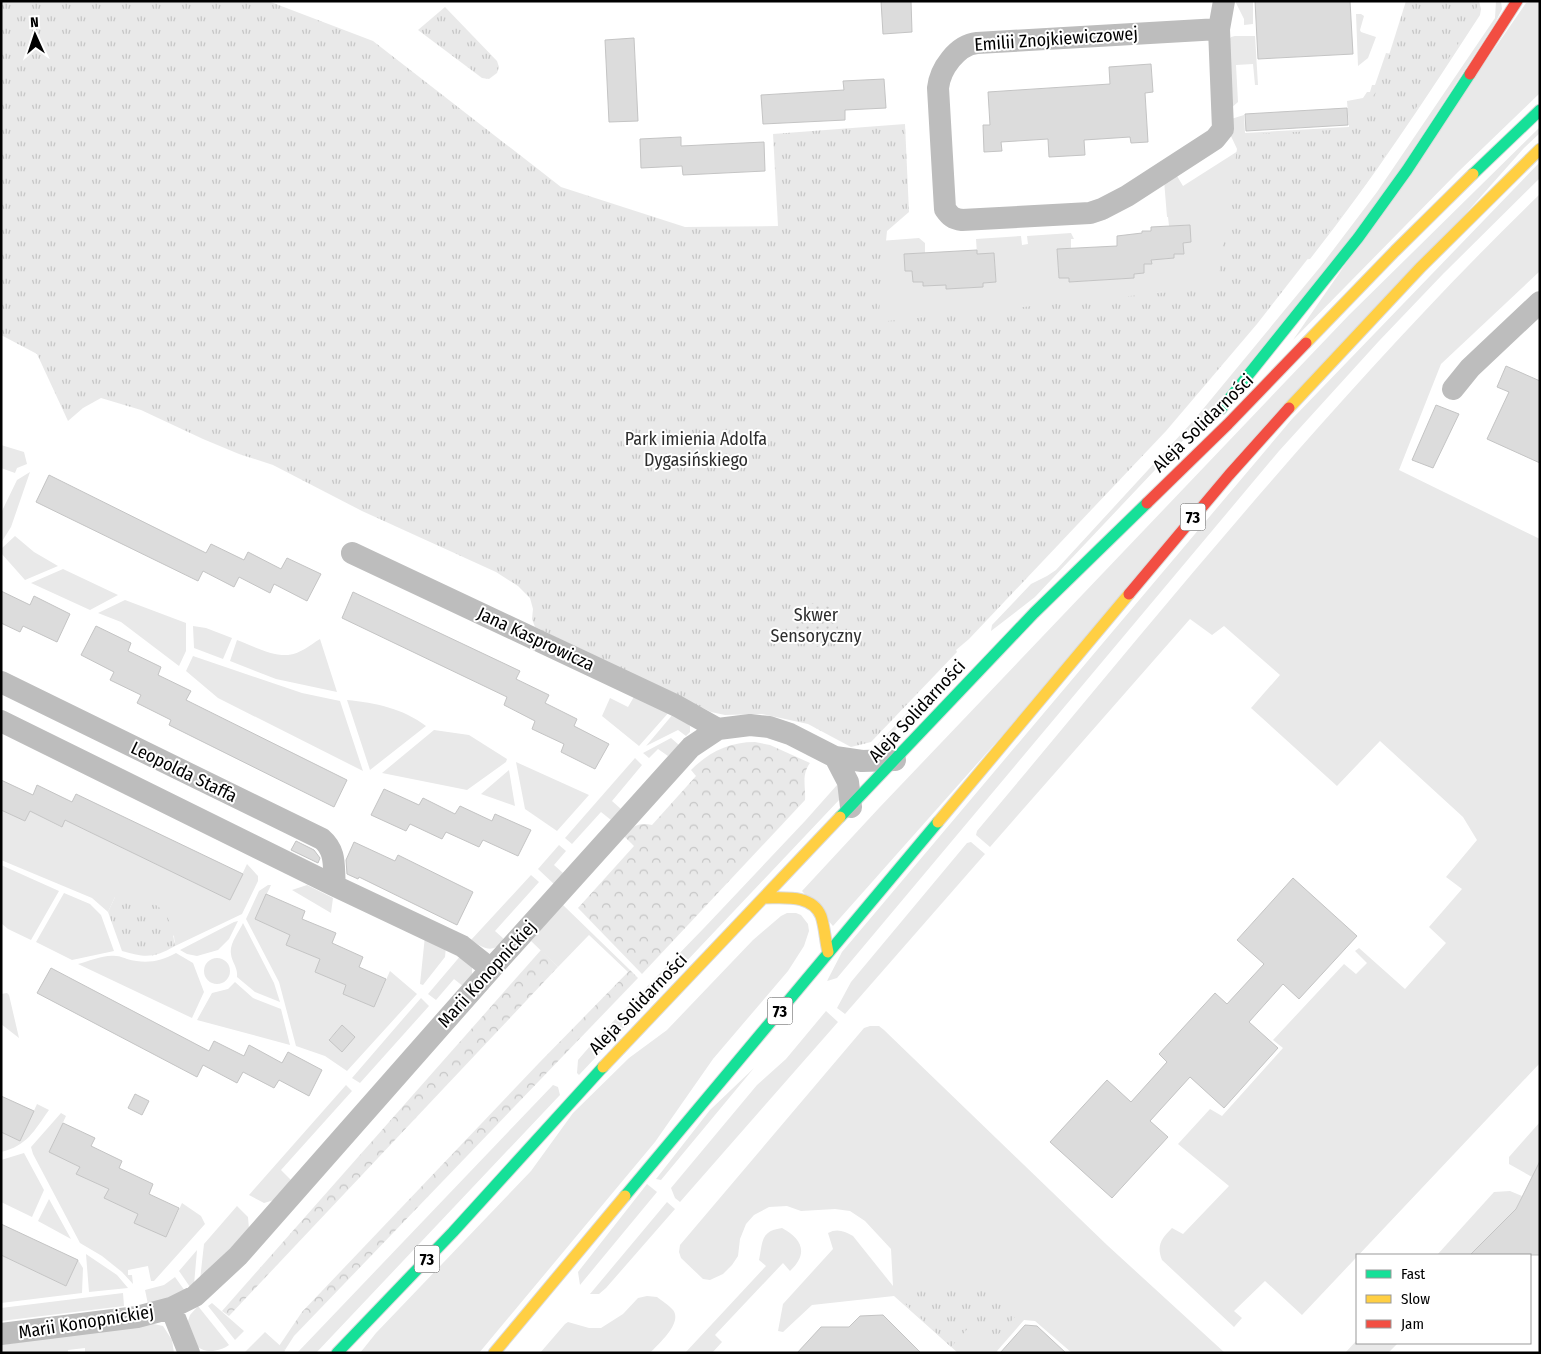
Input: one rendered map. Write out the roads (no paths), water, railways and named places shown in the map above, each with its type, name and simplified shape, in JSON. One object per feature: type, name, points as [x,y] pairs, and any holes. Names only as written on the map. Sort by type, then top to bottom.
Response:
[{"type":"main road","points":[[1212,420],[1358,238],[1407,170],[1517,1]]},
{"type":"main road","name":"Aleja Solidarności","points":[[337,1353],[459,1225],[584,1086],[1034,613],[1228,424],[1402,244],[1540,110]]},
{"type":"main road","name":"73","points":[[494,1353],[1229,475],[1379,310],[1448,238],[1540,149]]},
{"type":"main road","points":[[1157,492],[1201,434]]},
{"type":"main road","points":[[764,898],[796,898],[809,903],[820,912],[824,924],[828,952]]},
{"type":"street","name":"Emilii Znojkiewiczowej","points":[[1219,29],[977,42],[964,46],[945,67],[939,80],[938,88],[945,209],[950,216],[962,220],[1090,213],[1127,196],[1215,139],[1223,129],[1219,29],[1224,1]]},
{"type":"street","points":[[1453,389],[1470,368],[1540,302]]},
{"type":"street","name":"Jana Kasprowicza","points":[[352,553],[684,709],[718,729]]},
{"type":"street","name":"Leopolda Staffa","points":[[1,682],[322,839],[330,846],[332,853],[335,886]]},
{"type":"street","name":"Leopolda Staffa","points":[[1,721],[335,886],[462,946],[491,968]]},
{"type":"street","name":"Marii Konopnickiej","points":[[1,1334],[137,1317],[171,1308],[196,1296],[238,1256],[491,968],[691,747],[718,729],[750,725],[769,726],[790,734],[835,757],[862,761],[896,760]]},
{"type":"street","points":[[835,757],[848,782],[851,807]]},
{"type":"street","name":"Marii Konopnickiej","points":[[171,1308],[189,1353]]},
{"type":"park label","name":"Park imienia Adolfa Dygasińskiego","points":[[696,449]]},
{"type":"park label","name":"Skwer Sensoryczny","points":[[816,625]]}]
